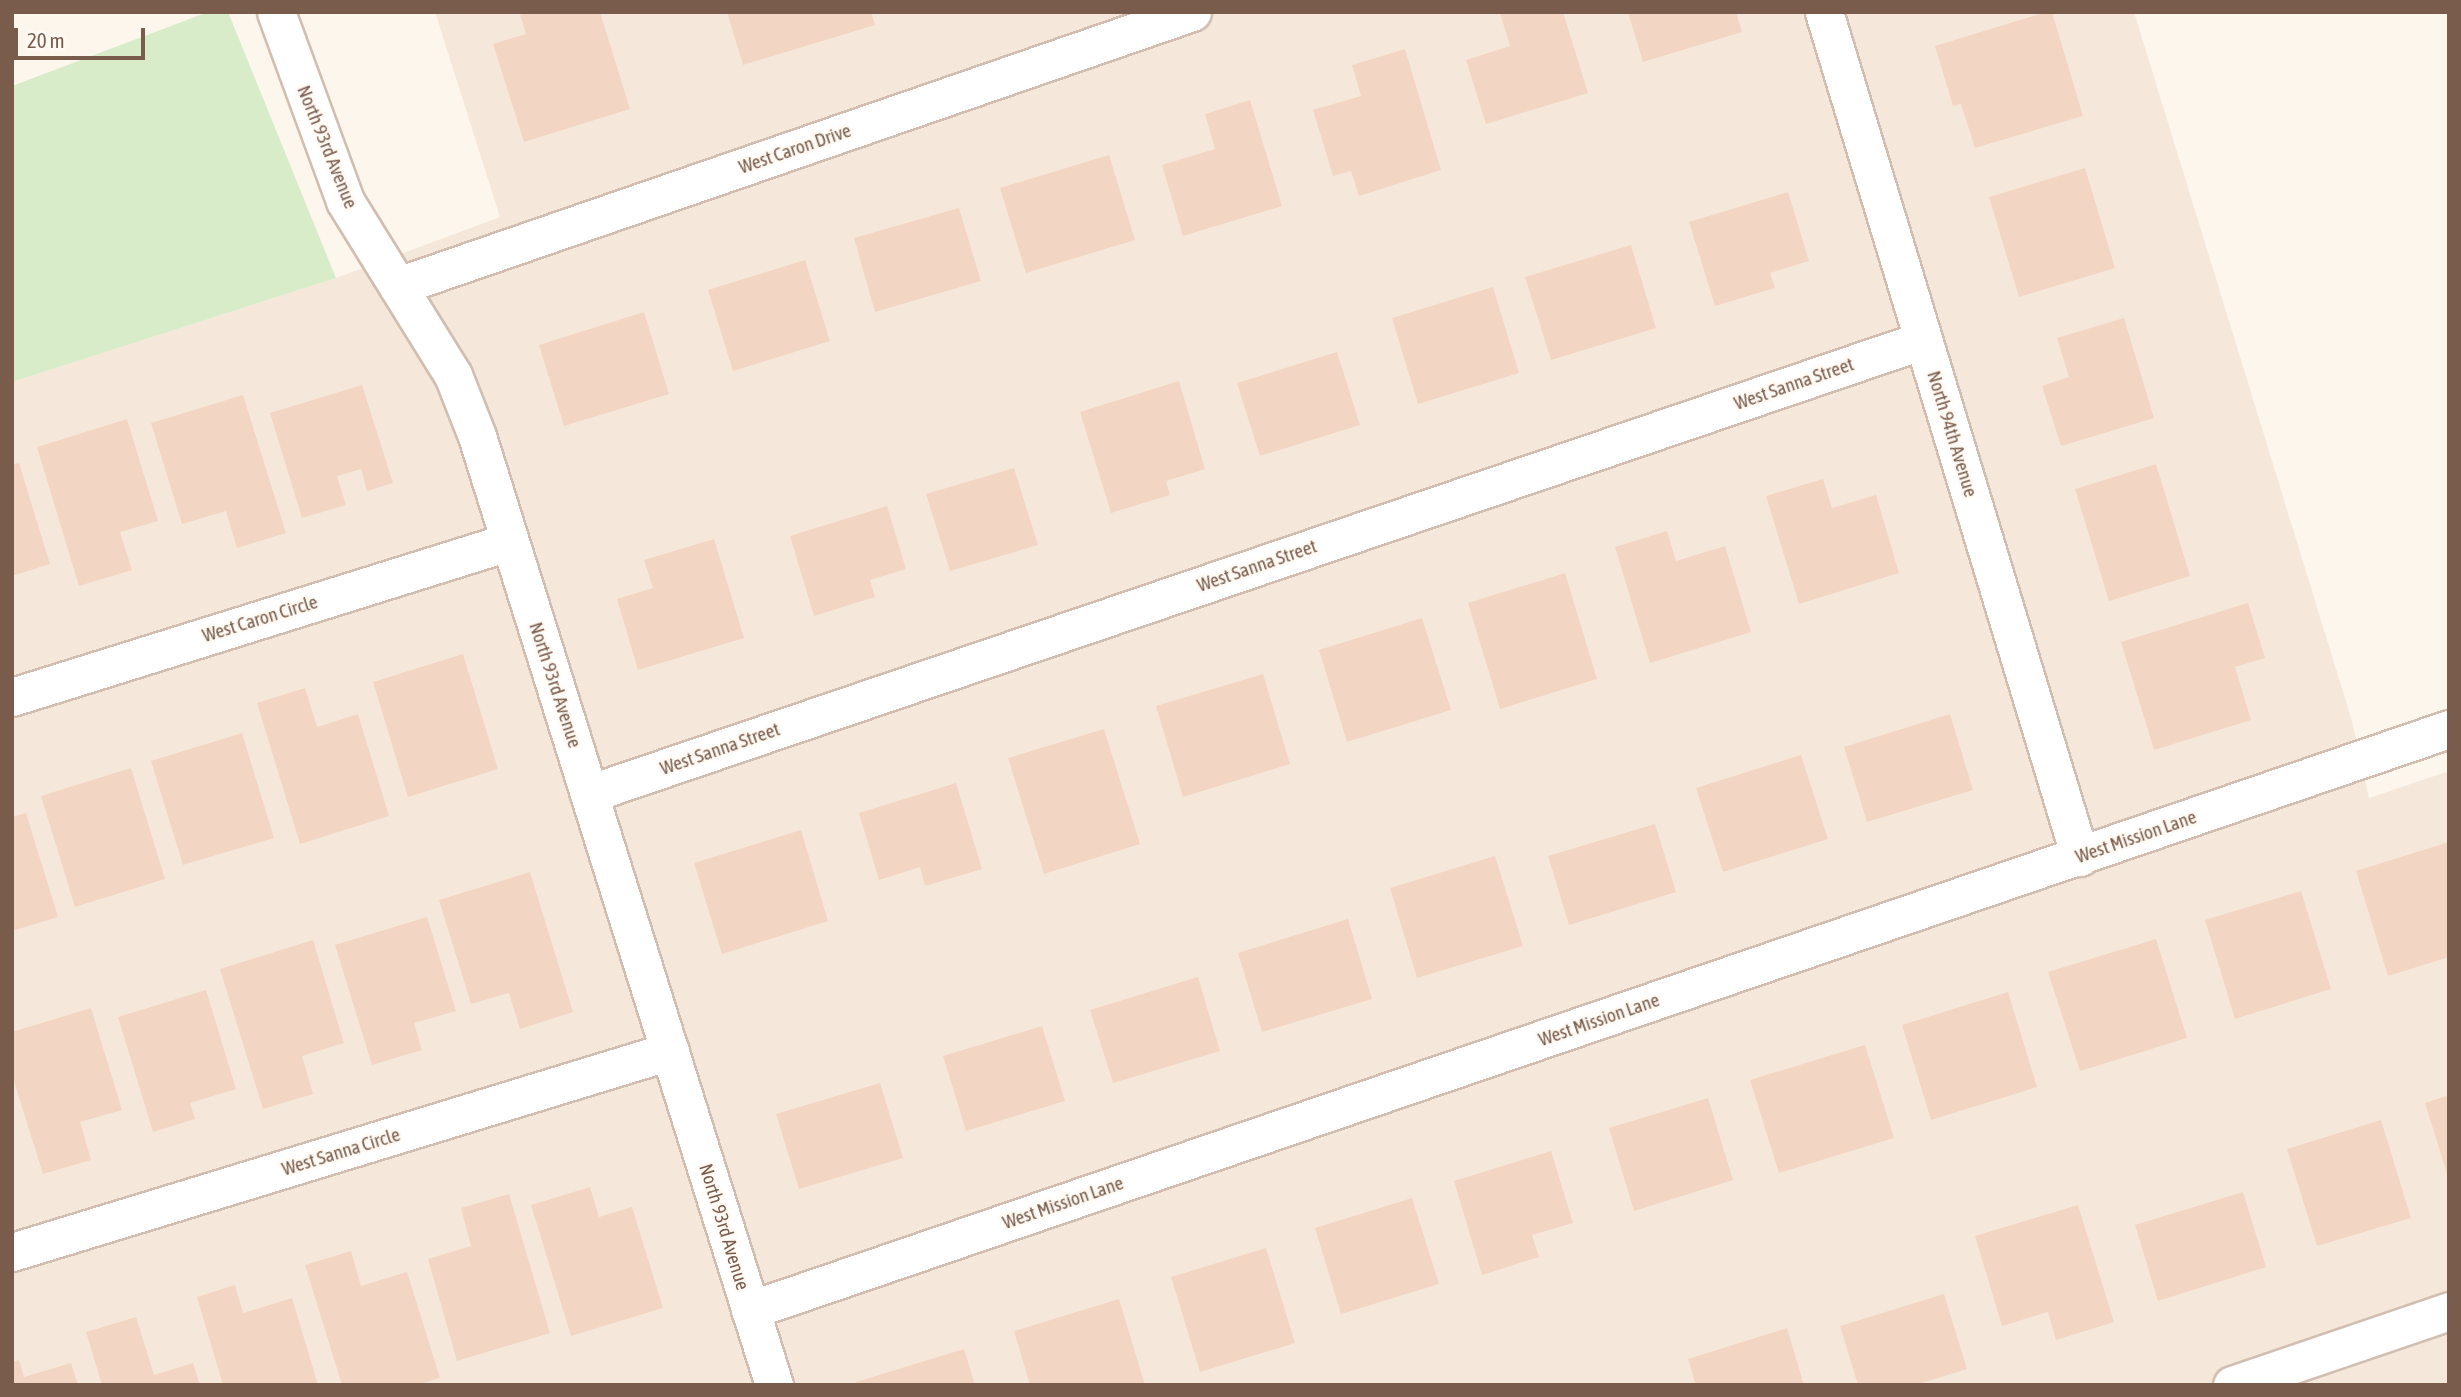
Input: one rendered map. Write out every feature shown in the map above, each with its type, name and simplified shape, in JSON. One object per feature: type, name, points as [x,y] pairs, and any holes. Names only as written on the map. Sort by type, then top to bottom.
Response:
[{"type":"street","name":"North 93rd Avenue","points":[[276,12],[345,201],[453,375],[477,436],[508,541],[591,793],[774,1385]]},
{"type":"street","name":"West Caron Drive","points":[[398,286],[1192,12]]},
{"type":"street","name":"North 94th Avenue","points":[[1824,12],[2080,857]]},
{"type":"street","name":"West Sanna Street","points":[[591,793],[1923,340]]},
{"type":"street","name":"West Caron Circle","points":[[12,697],[508,541]]},
{"type":"street","name":"West Mission Lane","points":[[750,1310],[2449,729]]},
{"type":"street","name":"West Sanna Circle","points":[[12,1252],[670,1051]]},
{"type":"street","points":[[2232,1385],[2449,1311]]},
{"type":"shaded area","points":[[435,12],[2134,12],[2352,721],[2369,798],[2449,771],[2449,1385],[12,1385],[12,382],[336,278],[500,217]]},
{"type":"green space","points":[[208,12],[228,12],[336,278],[12,382],[12,86]]},
{"type":"building","points":[[529,12],[600,12],[630,109],[524,142],[493,44],[526,34],[520,15]]},
{"type":"building","points":[[727,12],[871,12],[875,25],[743,65]]},
{"type":"building","points":[[1563,12],[1588,93],[1486,124],[1466,60],[1510,46],[1500,13]]},
{"type":"building","points":[[1628,12],[1736,12],[1742,32],[1643,62]]},
{"type":"building","points":[[2052,12],[2083,116],[1975,148],[1961,104],[1953,106],[1935,46]]},
{"type":"building","points":[[1405,49],[1441,170],[1359,196],[1351,171],[1333,176],[1313,110],[1361,96],[1352,65]]},
{"type":"building","points":[[1250,100],[1282,206],[1183,236],[1162,165],[1215,149],[1205,114]]},
{"type":"building","points":[[1109,155],[1135,240],[1026,273],[1000,188]]},
{"type":"building","points":[[2085,168],[2115,268],[2019,297],[1989,197]]},
{"type":"building","points":[[1788,192],[1809,261],[1770,273],[1775,288],[1715,306],[1689,222]]},
{"type":"building","points":[[959,208],[981,281],[875,312],[854,238]]},
{"type":"building","points":[[1631,245],[1656,328],[1551,360],[1525,277]]},
{"type":"building","points":[[805,260],[830,341],[733,371],[708,290]]},
{"type":"building","points":[[1493,287],[1519,373],[1418,404],[1392,318]]},
{"type":"building","points":[[644,312],[669,394],[564,426],[539,345]]},
{"type":"building","points":[[2124,318],[2154,418],[2061,446],[2042,386],[2069,377],[2057,338]]},
{"type":"building","points":[[1337,352],[1360,425],[1260,456],[1237,383]]},
{"type":"building","points":[[1179,381],[1205,469],[1166,481],[1170,495],[1111,513],[1080,412]]},
{"type":"building","points":[[362,385],[393,483],[367,491],[361,469],[337,476],[346,505],[302,518],[270,413]]},
{"type":"building","points":[[243,395],[286,533],[237,548],[226,511],[182,524],[151,423]]},
{"type":"building","points":[[127,419],[158,521],[120,532],[132,570],[79,586],[37,447]]},
{"type":"building","points":[[19,463],[50,564],[12,576],[12,465]]},
{"type":"building","points":[[2156,464],[2190,576],[2109,601],[2075,489]]},
{"type":"building","points":[[1014,468],[1038,545],[950,571],[926,494]]},
{"type":"building","points":[[1823,479],[1832,508],[1876,495],[1899,573],[1799,604],[1766,496]]},
{"type":"building","points":[[887,506],[906,569],[870,580],[875,597],[814,616],[790,536]]},
{"type":"building","points":[[1667,531],[1676,561],[1725,546],[1751,632],[1650,663],[1615,547]]},
{"type":"building","points":[[714,539],[744,638],[638,670],[617,599],[653,588],[644,560]]},
{"type":"building","points":[[1565,573],[1597,679],[1500,709],[1468,603]]},
{"type":"building","points":[[2248,603],[2265,658],[2235,667],[2251,720],[2154,750],[2121,642]]},
{"type":"building","points":[[1422,618],[1451,710],[1347,742],[1319,650]]},
{"type":"building","points":[[463,654],[498,769],[408,797],[373,682]]},
{"type":"building","points":[[1263,674],[1290,764],[1183,797],[1156,706]]},
{"type":"building","points":[[305,688],[317,727],[358,714],[389,816],[300,844],[257,703]]},
{"type":"building","points":[[1950,714],[1973,790],[1867,822],[1844,747]]},
{"type":"building","points":[[1104,729],[1140,844],[1044,874],[1008,758]]},
{"type":"building","points":[[242,733],[274,838],[183,865],[151,761]]},
{"type":"building","points":[[1801,755],[1828,839],[1723,872],[1696,788]]},
{"type":"building","points":[[131,768],[165,879],[75,907],[41,796]]},
{"type":"building","points":[[956,783],[982,869],[925,886],[920,867],[879,880],[859,813]]},
{"type":"building","points":[[26,813],[58,917],[12,931],[12,817]]},
{"type":"building","points":[[1655,824],[1676,892],[1569,925],[1548,856]]},
{"type":"building","points":[[801,830],[828,921],[722,954],[694,863]]},
{"type":"building","points":[[2449,842],[2449,957],[2388,976],[2356,871]]},
{"type":"building","points":[[1495,856],[1523,946],[1417,978],[1390,888]]},
{"type":"building","points":[[530,872],[573,1012],[520,1029],[509,993],[471,1004],[439,900]]},
{"type":"building","points":[[2301,891],[2331,989],[2235,1019],[2205,920]]},
{"type":"building","points":[[427,917],[456,1011],[414,1023],[422,1050],[372,1065],[335,945]]},
{"type":"building","points":[[1348,919],[1372,999],[1262,1032],[1238,953]]},
{"type":"building","points":[[2156,939],[2187,1038],[2080,1071],[2048,972]]},
{"type":"building","points":[[313,940],[344,1043],[302,1056],[313,1094],[263,1109],[220,969]]},
{"type":"building","points":[[1198,977],[1220,1051],[1113,1083],[1090,1010]]},
{"type":"building","points":[[206,990],[236,1089],[190,1103],[195,1119],[153,1132],[118,1017]]},
{"type":"building","points":[[2008,992],[2037,1087],[1931,1120],[1902,1025]]},
{"type":"building","points":[[91,1008],[122,1110],[80,1122],[91,1160],[43,1174],[12,1075],[12,1032]]},
{"type":"building","points":[[1042,1026],[1065,1101],[966,1131],[943,1056]]},
{"type":"building","points":[[1865,1045],[1894,1138],[1779,1173],[1750,1080]]},
{"type":"building","points":[[880,1083],[903,1158],[799,1189],[776,1114]]},
{"type":"building","points":[[2449,1095],[2449,1177],[2448,1177],[2425,1103]]},
{"type":"building","points":[[1708,1098],[1733,1180],[1634,1211],[1609,1128]]},
{"type":"building","points":[[2381,1120],[2411,1218],[2317,1246],[2287,1149]]},
{"type":"building","points":[[1551,1151],[1573,1223],[1532,1235],[1539,1257],[1482,1275],[1454,1181]]},
{"type":"building","points":[[590,1187],[599,1217],[632,1207],[663,1308],[571,1336],[531,1205]]},
{"type":"building","points":[[2243,1192],[2266,1267],[2158,1301],[2135,1225]]},
{"type":"building","points":[[509,1194],[550,1333],[457,1361],[428,1259],[471,1246],[461,1208]]},
{"type":"building","points":[[1412,1198],[1439,1284],[1341,1314],[1315,1228]]},
{"type":"building","points":[[2078,1205],[2114,1322],[2056,1340],[2048,1312],[2002,1326],[1975,1236]]},
{"type":"building","points":[[1266,1248],[1295,1343],[1200,1372],[1171,1277]]},
{"type":"building","points":[[351,1251],[361,1286],[407,1272],[440,1378],[417,1385],[342,1385],[305,1265]]},
{"type":"building","points":[[235,1285],[243,1313],[292,1298],[318,1385],[223,1385],[197,1297]]},
{"type":"building","points":[[1944,1294],[1967,1369],[1915,1385],[1858,1385],[1840,1326]]},
{"type":"building","points":[[1119,1299],[1145,1385],[1030,1385],[1014,1331]]},
{"type":"building","points":[[136,1317],[154,1375],[193,1363],[200,1385],[102,1385],[86,1332]]},
{"type":"building","points":[[1787,1328],[1804,1385],[1696,1385],[1688,1359]]},
{"type":"building","points":[[964,1349],[975,1385],[857,1385],[856,1382]]},
{"type":"building","points":[[19,1360],[24,1377],[71,1363],[78,1385],[12,1385],[12,1362]]}]
